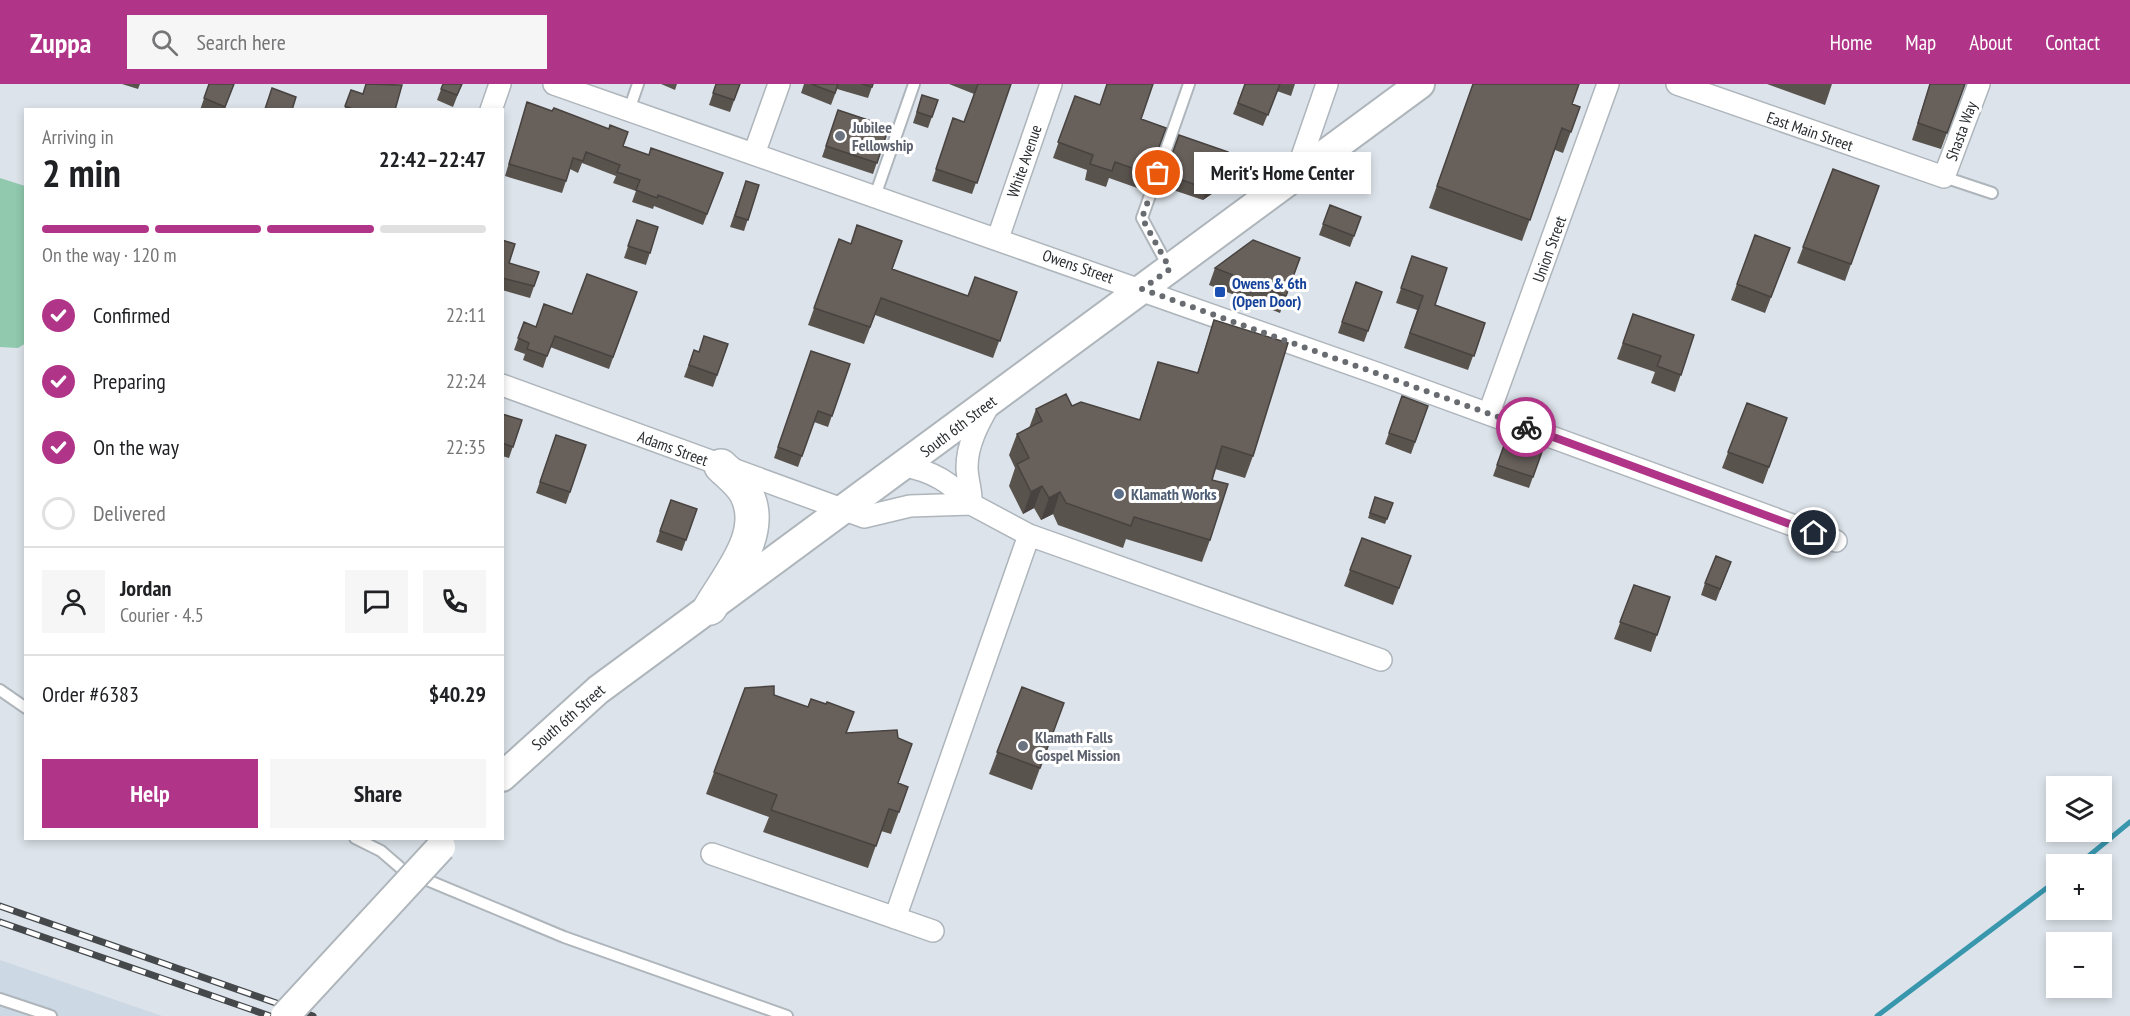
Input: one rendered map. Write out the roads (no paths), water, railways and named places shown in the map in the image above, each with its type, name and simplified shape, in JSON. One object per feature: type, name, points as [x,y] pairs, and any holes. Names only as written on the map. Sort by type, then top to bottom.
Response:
[{"type":"main road","name":"South 6th Street","points":[[504,775],[598,690],[1420,84]]},
{"type":"main road","points":[[710,608],[750,540],[753,514],[746,492],[721,466]]},
{"type":"main road","points":[[285,1016],[445,843]]},
{"type":"street","points":[[492,108],[500,84]]},
{"type":"street","name":"Owens Street","points":[[554,84],[1142,289],[1489,413],[1836,541]]},
{"type":"street","points":[[754,154],[778,84]]},
{"type":"street","name":"White Avenue","points":[[998,238],[1051,84]]},
{"type":"street","points":[[1296,174],[1327,84]]},
{"type":"street","name":"Union Street","points":[[1489,413],[1608,84]]},
{"type":"street","name":"East Main Street","points":[[1677,84],[1944,177]]},
{"type":"street","name":"Shasta Way","points":[[1944,177],[1979,84]]},
{"type":"street","name":"Adams Street","points":[[504,386],[864,517],[910,507],[971,504]]},
{"type":"street","points":[[971,504],[972,491],[967,468],[968,448],[991,402]]},
{"type":"street","points":[[904,466],[924,469],[936,475],[954,486],[971,504],[1029,535],[1381,660]]},
{"type":"street","points":[[895,918],[1029,535]]},
{"type":"street","points":[[712,854],[933,931]]},
{"type":"lane","points":[[629,110],[638,84]]},
{"type":"lane","points":[[875,196],[914,84]]},
{"type":"lane","points":[[1170,269],[1142,218],[1189,84]]},
{"type":"lane","points":[[1944,177],[1992,193]]},
{"type":"lane","points":[[0,690],[24,707]]},
{"type":"lane","points":[[363,840],[403,870],[564,937],[787,1016]]},
{"type":"lane","points":[[0,999],[51,1016]]},
{"type":"waterway","points":[[2091,854],[2130,822]]},
{"type":"waterway","points":[[1877,1016],[2046,889]]},
{"type":"railway","points":[[0,906],[313,1016]]},
{"type":"railway","points":[[0,922],[270,1016]]},
{"type":"place","name":"Jubilee Fellowship","points":[[840,136]]},
{"type":"place","name":"Merit's Home Center","points":[[1158,173]]},
{"type":"place","name":"Owens & 6th (Open Door)","points":[[1220,292]]},
{"type":"place","name":"Klamath Works","points":[[1119,494]]},
{"type":"place","name":"Klamath Falls Gospel Mission","points":[[1023,746]]}]
